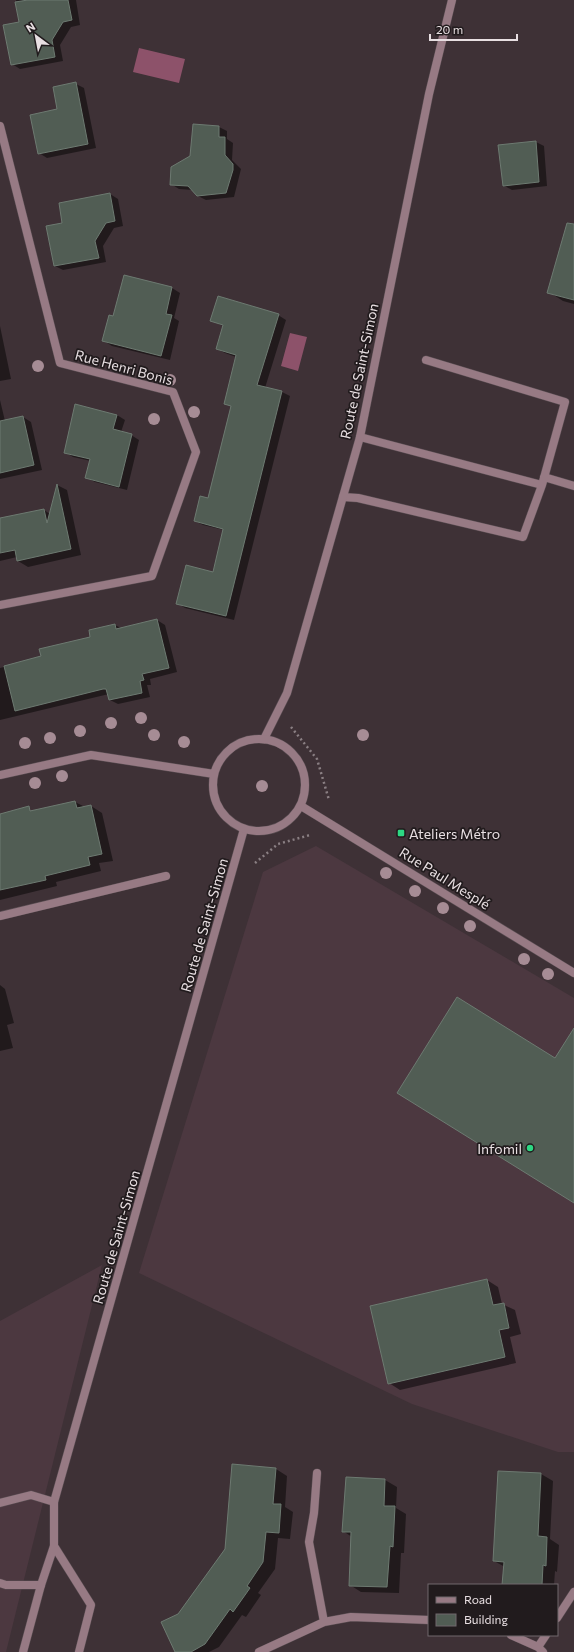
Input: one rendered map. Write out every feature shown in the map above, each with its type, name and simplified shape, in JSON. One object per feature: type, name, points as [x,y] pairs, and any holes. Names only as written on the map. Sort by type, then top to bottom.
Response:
[{"type":"street","name":"Route de Saint-Simon","points":[[264,739],[287,693],[360,437],[429,94],[452,0]]},
{"type":"street","name":"Rue Henri Bonis","points":[[0,126],[60,364],[173,392],[196,452],[152,576],[0,605]]},
{"type":"street","points":[[343,497],[358,498],[522,537],[543,481],[565,402],[426,360]]},
{"type":"street","points":[[360,437],[543,481],[574,486]]},
{"type":"street","points":[[264,739],[283,745],[298,760],[305,778],[306,790],[301,806],[296,814],[286,823],[277,828],[260,832],[244,830],[237,826],[220,810],[213,793],[214,774],[218,763],[228,750],[249,740],[264,739]]},
{"type":"street","points":[[0,775],[91,755],[214,774]]},
{"type":"street","name":"Rue Paul Mesplé","points":[[301,806],[574,973]]},
{"type":"street","name":"Route de Saint-Simon","points":[[23,1652],[41,1585],[54,1546],[54,1502],[244,830]]},
{"type":"street","points":[[0,916],[166,876]]},
{"type":"street","points":[[317,1473],[314,1513],[309,1542],[324,1622]]},
{"type":"street","points":[[0,1503],[31,1495],[54,1502]]},
{"type":"street","points":[[54,1546],[92,1605],[79,1652]]},
{"type":"street","points":[[0,1583],[6,1585],[41,1585]]},
{"type":"street","points":[[558,1616],[574,1592]]},
{"type":"street","points":[[259,1652],[324,1622],[351,1616],[428,1620]]},
{"type":"street","points":[[513,1636],[541,1650],[546,1636]]},
{"type":"path","points":[[251,866],[278,844],[310,835],[324,820],[329,799],[317,759],[289,724]]},
{"type":"shaded area","points":[[139,48],[185,59],[179,83],[133,72]]},
{"type":"shaded area","points":[[290,333],[307,337],[298,371],[281,366]]},
{"type":"shaded area","points":[[316,846],[574,998],[574,1452],[558,1452],[412,1404],[139,1273],[263,872]]},
{"type":"shaded area","points":[[102,1265],[6,1652],[0,1652],[0,1321]]},
{"type":"building","points":[[28,0],[68,0],[72,20],[63,22],[52,40],[55,57],[11,65],[3,25],[19,22],[15,2]]},
{"type":"building","points":[[76,82],[88,144],[38,154],[30,115],[57,109],[53,87]]},
{"type":"building","points":[[193,124],[219,126],[219,137],[225,137],[225,155],[233,164],[233,170],[226,193],[197,196],[188,186],[170,185],[171,167],[190,156]]},
{"type":"building","points":[[536,141],[539,182],[503,186],[498,145]]},
{"type":"building","points":[[110,193],[115,221],[106,223],[95,241],[99,258],[54,266],[46,226],[62,223],[59,203]]},
{"type":"building","points":[[567,223],[574,224],[574,300],[547,293]]},
{"type":"building","points":[[124,275],[172,287],[166,314],[172,315],[161,356],[102,341],[109,315],[113,316]]},
{"type":"building","points":[[218,296],[279,314],[257,385],[282,391],[226,616],[176,604],[186,565],[213,572],[223,529],[194,521],[200,496],[208,498],[231,406],[224,404],[236,355],[216,349],[223,325],[210,321]]},
{"type":"building","points":[[75,404],[117,415],[113,429],[132,434],[119,487],[85,478],[90,459],[64,453]]},
{"type":"building","points":[[23,416],[34,465],[0,473],[0,421]]},
{"type":"building","points":[[57,484],[71,549],[17,561],[15,550],[0,553],[0,518],[44,509],[47,523]]},
{"type":"building","points":[[157,619],[169,668],[142,674],[144,680],[140,681],[142,693],[109,700],[106,689],[103,689],[15,711],[4,666],[41,656],[39,649],[90,637],[89,630],[115,624],[116,629]]},
{"type":"building","points":[[75,801],[77,808],[91,805],[102,854],[88,857],[90,865],[45,876],[46,880],[0,890],[0,814],[29,806],[30,811]]},
{"type":"building","name":"Infomil","points":[[457,997],[555,1058],[574,1028],[574,1203],[397,1093]]},
{"type":"building","points":[[487,1279],[493,1305],[504,1303],[509,1328],[499,1330],[505,1357],[388,1384],[370,1306]]},
{"type":"building","points":[[232,1464],[276,1468],[273,1504],[281,1504],[279,1533],[266,1532],[263,1562],[247,1586],[250,1588],[233,1612],[230,1609],[205,1644],[191,1652],[175,1652],[161,1622],[178,1614],[225,1549]]},
{"type":"building","points":[[498,1471],[541,1473],[538,1536],[547,1537],[546,1566],[543,1565],[542,1584],[502,1584],[504,1562],[493,1561]]},
{"type":"building","points":[[346,1477],[385,1479],[384,1506],[395,1506],[393,1547],[390,1546],[387,1587],[349,1586],[351,1532],[342,1532]]},
{"type":"place","name":"Ateliers Métro","points":[[401,833]]},
{"type":"place","name":"Infomil","points":[[530,1148]]}]
